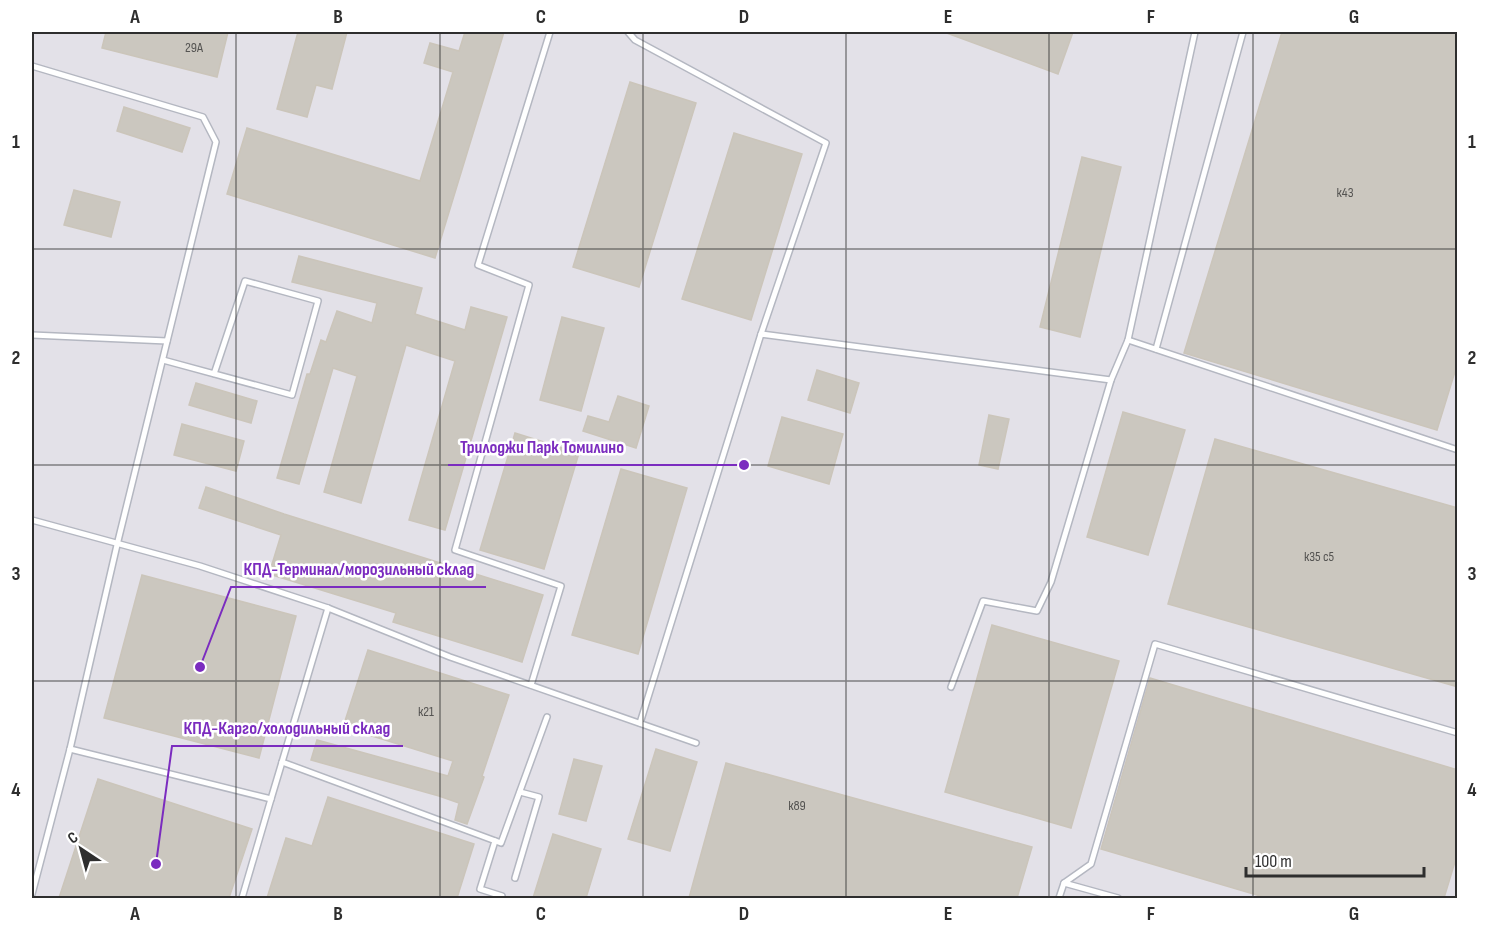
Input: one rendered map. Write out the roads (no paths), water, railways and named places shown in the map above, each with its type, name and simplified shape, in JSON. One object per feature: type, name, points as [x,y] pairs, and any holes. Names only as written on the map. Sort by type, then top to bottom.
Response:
[{"type":"lane","points":[[531,685],[561,586],[455,550],[529,285],[478,265],[550,32]]},
{"type":"lane","points":[[628,32],[635,40],[826,143],[761,334],[639,723]]},
{"type":"lane","points":[[951,687],[983,601],[1037,611],[1051,582],[1111,380],[1128,340],[1195,32]]},
{"type":"lane","points":[[1156,349],[1243,32]]},
{"type":"lane","points":[[32,66],[203,117],[216,142],[117,545],[70,749],[32,894]]},
{"type":"lane","points":[[163,360],[214,374],[292,395],[318,301],[245,281],[214,374]]},
{"type":"lane","points":[[761,334],[1111,380]]},
{"type":"lane","points":[[32,335],[167,341]]},
{"type":"lane","points":[[1128,340],[1458,450]]},
{"type":"lane","points":[[32,520],[200,567],[328,608],[450,657],[696,743]]},
{"type":"lane","points":[[242,898],[328,608]]},
{"type":"lane","points":[[1059,898],[1064,883],[1091,864],[1155,644],[1458,733]]},
{"type":"lane","points":[[282,762],[501,843],[547,717]]},
{"type":"lane","points":[[70,749],[271,800]]},
{"type":"lane","points":[[515,878],[539,797],[520,792]]},
{"type":"lane","points":[[495,841],[480,889],[502,896],[502,898]]},
{"type":"lane","points":[[1064,883],[1118,898]]},
{"type":"place","name":"Трилоджи Парк Томилино","points":[[744,465]]},
{"type":"place","name":"КПД-Терминал/морозильный склад","points":[[200,667]]},
{"type":"place","name":"КПД-Карго/холодильный склад","points":[[156,864]]}]
